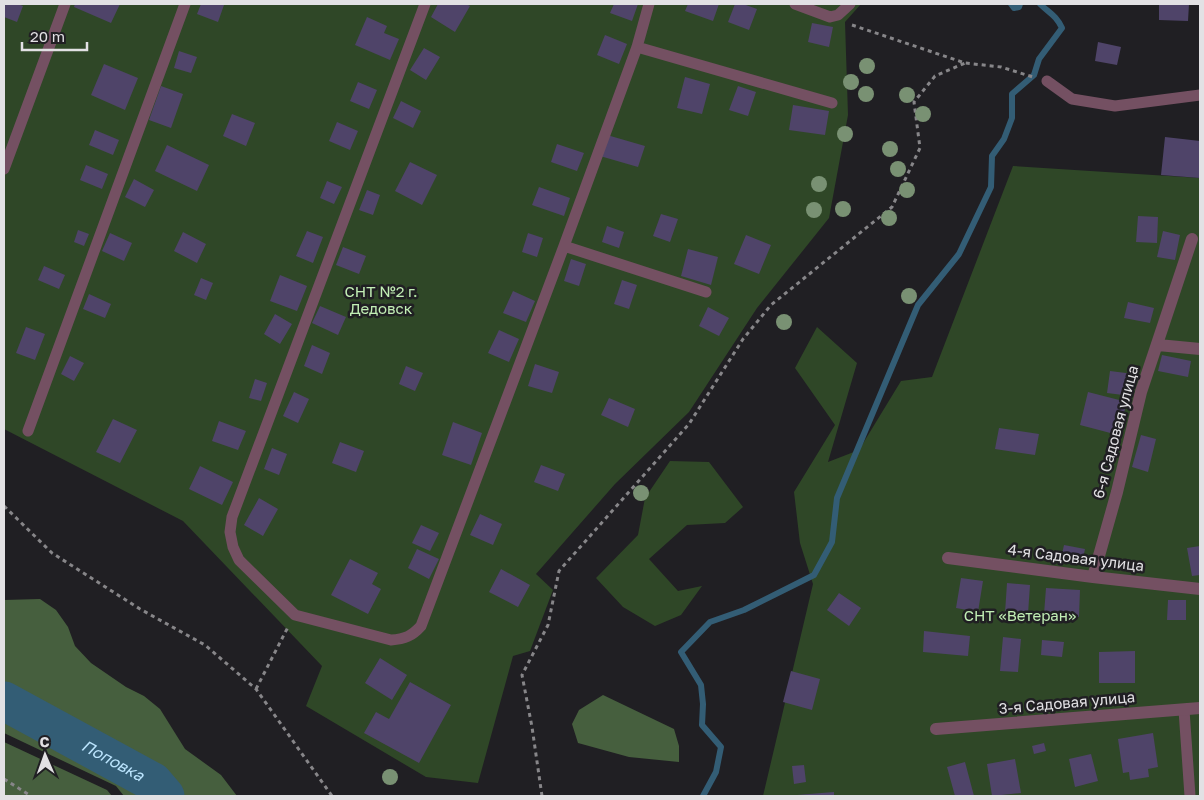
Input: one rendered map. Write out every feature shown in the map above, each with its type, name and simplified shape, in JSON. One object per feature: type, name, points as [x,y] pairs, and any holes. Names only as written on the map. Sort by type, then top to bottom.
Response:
[{"type":"street","name":"6-я Садовая улица","points":[[1093,577],[1117,492],[1141,392],[1192,239]]},
{"type":"street","points":[[1158,345],[1200,350]]},
{"type":"street","name":"4-я Садовая улица","points":[[948,558],[1200,589]]},
{"type":"street","name":"3-я Садовая улица","points":[[936,729],[1200,708]]},
{"type":"lane","points":[[4,169],[65,4]]},
{"type":"lane","points":[[28,431],[185,4]]},
{"type":"lane","points":[[424,4],[232,517],[230,532],[233,547],[240,560],[295,615],[391,640],[413,635],[421,626],[637,47],[649,4]]},
{"type":"lane","points":[[795,4],[830,17],[838,15],[850,4]]},
{"type":"lane","points":[[637,47],[832,103]]},
{"type":"lane","points":[[1047,81],[1072,100],[1115,106],[1200,95]]},
{"type":"lane","points":[[564,246],[706,292]]},
{"type":"lane","points":[[1184,710],[1190,796]]},
{"type":"path","points":[[838,15],[845,22],[965,63],[1001,67],[1047,81]]},
{"type":"path","points":[[542,796],[522,675],[548,625],[559,572],[689,424],[743,339],[771,305],[892,207],[920,148],[914,102],[935,76],[965,63]]},
{"type":"path","points":[[4,506],[52,553],[140,609],[205,645],[256,689],[332,796]]},
{"type":"path","points":[[256,689],[295,615]]},
{"type":"path","points":[[4,779],[31,796]]},
{"type":"green space","name":"СНТ №2 г. Дедовск","points":[[4,4],[861,4],[845,22],[848,115],[829,218],[757,308],[689,412],[615,484],[536,574],[553,590],[530,651],[513,656],[478,783],[426,777],[306,706],[322,666],[183,521],[4,429]]},
{"type":"green space","name":"СНТ «Ветеран»","points":[[1013,166],[1200,178],[1200,796],[763,796],[813,584],[800,543],[794,492],[835,425],[795,368],[817,327],[857,363],[828,462],[859,450],[901,381],[932,377]]},
{"type":"green space","points":[[670,461],[709,462],[743,507],[725,523],[687,525],[649,559],[678,591],[702,586],[681,615],[655,626],[623,607],[596,578],[638,535],[645,498]]},
{"type":"green space","points":[[40,599],[56,610],[68,627],[75,646],[91,663],[126,687],[144,696],[160,709],[185,749],[221,775],[237,796],[124,796],[116,786],[4,733],[4,600]]},
{"type":"green space","points":[[603,695],[674,729],[679,746],[679,762],[629,757],[578,743],[572,724],[579,710]]},
{"type":"green space","points":[[4,742],[107,790],[112,796],[4,796]]},
{"type":"building","points":[[4,4],[23,6],[17,22],[4,17]]},
{"type":"building","points":[[75,4],[120,4],[111,23],[74,7]]},
{"type":"building","points":[[201,4],[224,5],[218,22],[197,14]]},
{"type":"building","points":[[438,4],[466,4],[470,6],[455,32],[431,17]]},
{"type":"building","points":[[614,4],[638,4],[632,21],[610,13]]},
{"type":"building","points":[[688,4],[719,4],[713,21],[685,11]]},
{"type":"building","points":[[735,4],[743,4],[757,9],[749,30],[728,22]]},
{"type":"building","points":[[1159,4],[1189,4],[1188,21],[1159,20]]},
{"type":"building","points":[[367,17],[387,26],[384,33],[399,39],[390,60],[355,45]]},
{"type":"building","points":[[812,23],[833,27],[829,47],[808,42]]},
{"type":"building","points":[[605,35],[627,44],[619,64],[597,55]]},
{"type":"building","points":[[1098,42],[1121,47],[1117,65],[1095,61]]},
{"type":"building","points":[[424,48],[440,57],[426,80],[410,70]]},
{"type":"building","points":[[179,51],[197,57],[191,73],[174,68]]},
{"type":"building","points":[[104,64],[138,78],[125,110],[91,95]]},
{"type":"building","points":[[685,77],[710,84],[702,114],[677,108]]},
{"type":"building","points":[[358,82],[377,90],[369,109],[350,101]]},
{"type":"building","points":[[161,86],[183,94],[171,128],[149,120]]},
{"type":"building","points":[[738,86],[756,92],[748,116],[729,110]]},
{"type":"building","points":[[401,101],[421,111],[413,128],[393,118]]},
{"type":"building","points":[[793,105],[829,111],[825,135],[789,130]]},
{"type":"building","points":[[232,114],[255,123],[246,146],[223,136]]},
{"type":"building","points":[[337,122],[358,131],[350,150],[329,141]]},
{"type":"building","points":[[95,130],[119,140],[113,155],[89,145]]},
{"type":"building","points":[[607,135],[645,146],[638,167],[600,156]]},
{"type":"building","points":[[1165,137],[1200,141],[1200,178],[1161,175]]},
{"type":"building","points":[[557,144],[584,153],[577,171],[551,162]]},
{"type":"building","points":[[167,145],[209,165],[197,191],[155,171]]},
{"type":"building","points":[[410,162],[437,175],[422,205],[395,191]]},
{"type":"building","points":[[86,165],[108,174],[102,189],[80,180]]},
{"type":"building","points":[[134,179],[154,190],[145,207],[125,197]]},
{"type":"building","points":[[327,181],[342,187],[334,204],[320,198]]},
{"type":"building","points":[[539,187],[570,198],[564,216],[532,205]]},
{"type":"building","points":[[367,190],[380,195],[373,215],[359,210]]},
{"type":"building","points":[[661,214],[678,219],[670,242],[653,236]]},
{"type":"building","points":[[1138,216],[1158,217],[1157,243],[1136,242]]},
{"type":"building","points":[[607,226],[624,232],[619,248],[602,242]]},
{"type":"building","points":[[78,230],[89,234],[84,246],[74,242]]},
{"type":"building","points":[[307,231],[323,237],[313,263],[296,256]]},
{"type":"building","points":[[1163,231],[1180,235],[1175,260],[1157,257]]},
{"type":"building","points":[[183,232],[206,244],[197,263],[174,251]]},
{"type":"building","points":[[110,233],[132,243],[124,261],[102,251]]},
{"type":"building","points":[[528,233],[543,238],[537,257],[522,252]]},
{"type":"building","points":[[746,235],[771,245],[759,274],[734,264]]},
{"type":"building","points":[[343,247],[366,256],[359,274],[336,265]]},
{"type":"building","points":[[688,249],[718,257],[711,285],[681,276]]},
{"type":"building","points":[[571,259],[586,264],[579,286],[564,281]]},
{"type":"building","points":[[44,266],[65,275],[59,289],[38,280]]},
{"type":"building","points":[[280,275],[307,286],[297,311],[270,301]]},
{"type":"building","points":[[201,278],[213,283],[206,300],[194,295]]},
{"type":"building","points":[[622,280],[637,285],[629,309],[614,304]]},
{"type":"building","points":[[513,291],[535,301],[526,322],[503,313]]},
{"type":"building","points":[[89,294],[111,304],[105,318],[83,309]]},
{"type":"building","points":[[1128,302],[1154,308],[1150,323],[1124,318]]},
{"type":"building","points":[[320,306],[346,317],[338,335],[312,323]]},
{"type":"building","points":[[708,307],[729,318],[719,336],[699,326]]},
{"type":"building","points":[[275,314],[292,324],[280,344],[264,334]]},
{"type":"building","points":[[26,327],[45,334],[35,360],[16,353]]},
{"type":"building","points":[[499,330],[519,339],[509,362],[488,353]]},
{"type":"building","points":[[312,345],[330,353],[322,374],[304,366]]},
{"type":"building","points":[[1162,355],[1191,361],[1188,377],[1158,371]]},
{"type":"building","points":[[70,356],[84,363],[74,381],[61,374]]},
{"type":"building","points":[[535,364],[559,372],[552,393],[528,386]]},
{"type":"building","points":[[406,366],[423,373],[415,391],[399,384]]},
{"type":"building","points":[[1110,371],[1134,374],[1131,396],[1107,393]]},
{"type":"building","points":[[255,379],[267,383],[261,401],[249,398]]},
{"type":"building","points":[[294,392],[309,399],[298,423],[283,416]]},
{"type":"building","points":[[1088,392],[1127,402],[1118,435],[1080,425]]},
{"type":"building","points":[[609,398],[635,409],[628,427],[601,415]]},
{"type":"building","points":[[113,419],[137,430],[120,463],[96,452]]},
{"type":"building","points":[[219,421],[246,431],[238,450],[212,441]]},
{"type":"building","points":[[453,422],[482,433],[471,465],[442,455]]},
{"type":"building","points":[[999,428],[1039,434],[1035,455],[995,449]]},
{"type":"building","points":[[1141,435],[1156,439],[1148,472],[1132,467]]},
{"type":"building","points":[[340,442],[364,451],[356,472],[332,463]]},
{"type":"building","points":[[272,448],[287,454],[279,475],[264,469]]},
{"type":"building","points":[[541,465],[565,474],[558,491],[534,482]]},
{"type":"building","points":[[200,466],[233,482],[222,505],[189,489]]},
{"type":"building","points":[[259,498],[278,509],[263,536],[244,525]]},
{"type":"building","points":[[480,514],[502,524],[493,545],[470,535]]},
{"type":"building","points":[[421,525],[439,533],[430,551],[412,543]]},
{"type":"building","points":[[1064,545],[1085,549],[1082,563],[1061,558]]},
{"type":"building","points":[[1200,546],[1200,575],[1192,576],[1187,548]]},
{"type":"building","points":[[417,549],[439,559],[429,579],[408,568]]},
{"type":"building","points":[[350,559],[378,573],[372,584],[381,589],[368,614],[331,595]]},
{"type":"building","points":[[501,569],[530,585],[518,607],[489,592]]},
{"type":"building","points":[[961,578],[983,581],[978,612],[956,608]]},
{"type":"building","points":[[1007,583],[1030,585],[1028,614],[1005,613]]},
{"type":"building","points":[[1046,588],[1080,590],[1079,617],[1044,614]]},
{"type":"building","points":[[839,593],[861,608],[849,626],[827,610]]},
{"type":"building","points":[[1168,600],[1186,600],[1186,620],[1167,620]]},
{"type":"building","points":[[924,631],[970,636],[968,656],[923,652]]},
{"type":"building","points":[[1003,637],[1021,639],[1018,672],[1000,671]]},
{"type":"building","points":[[1042,640],[1064,642],[1062,657],[1041,655]]},
{"type":"building","points":[[1135,651],[1135,683],[1099,683],[1099,652]]},
{"type":"building","points":[[380,658],[407,675],[392,700],[365,683]]},
{"type":"building","points":[[791,671],[820,679],[812,710],[783,702]]},
{"type":"building","points":[[410,682],[451,705],[419,763],[364,733],[376,712],[389,719]]},
{"type":"building","points":[[1153,733],[1158,767],[1148,769],[1149,777],[1130,780],[1129,772],[1123,773],[1118,739]]},
{"type":"building","points":[[1044,743],[1046,751],[1034,754],[1032,746]]},
{"type":"building","points":[[1091,754],[1098,781],[1075,787],[1069,759]]},
{"type":"building","points":[[1015,759],[1021,793],[992,796],[987,764]]},
{"type":"building","points":[[965,762],[974,796],[955,796],[947,767]]},
{"type":"building","points":[[804,765],[806,782],[794,784],[792,766]]},
{"type":"building","points":[[834,792],[834,796],[797,796],[797,795]]},
{"type":"waterway","points":[[1011,4],[1014,8],[1019,7],[1020,4]]},
{"type":"waterway","points":[[703,796],[716,772],[721,747],[702,725],[703,704],[701,685],[681,652],[710,622],[744,610],[814,575],[832,542],[837,498],[918,305],[959,254],[991,187],[992,156],[1004,139],[1012,118],[1012,94],[1034,75],[1039,59],[1062,28],[1055,17],[1040,4]]},
{"type":"waterway","name":"Поповка","points":[[4,701],[153,782],[165,796]]}]
